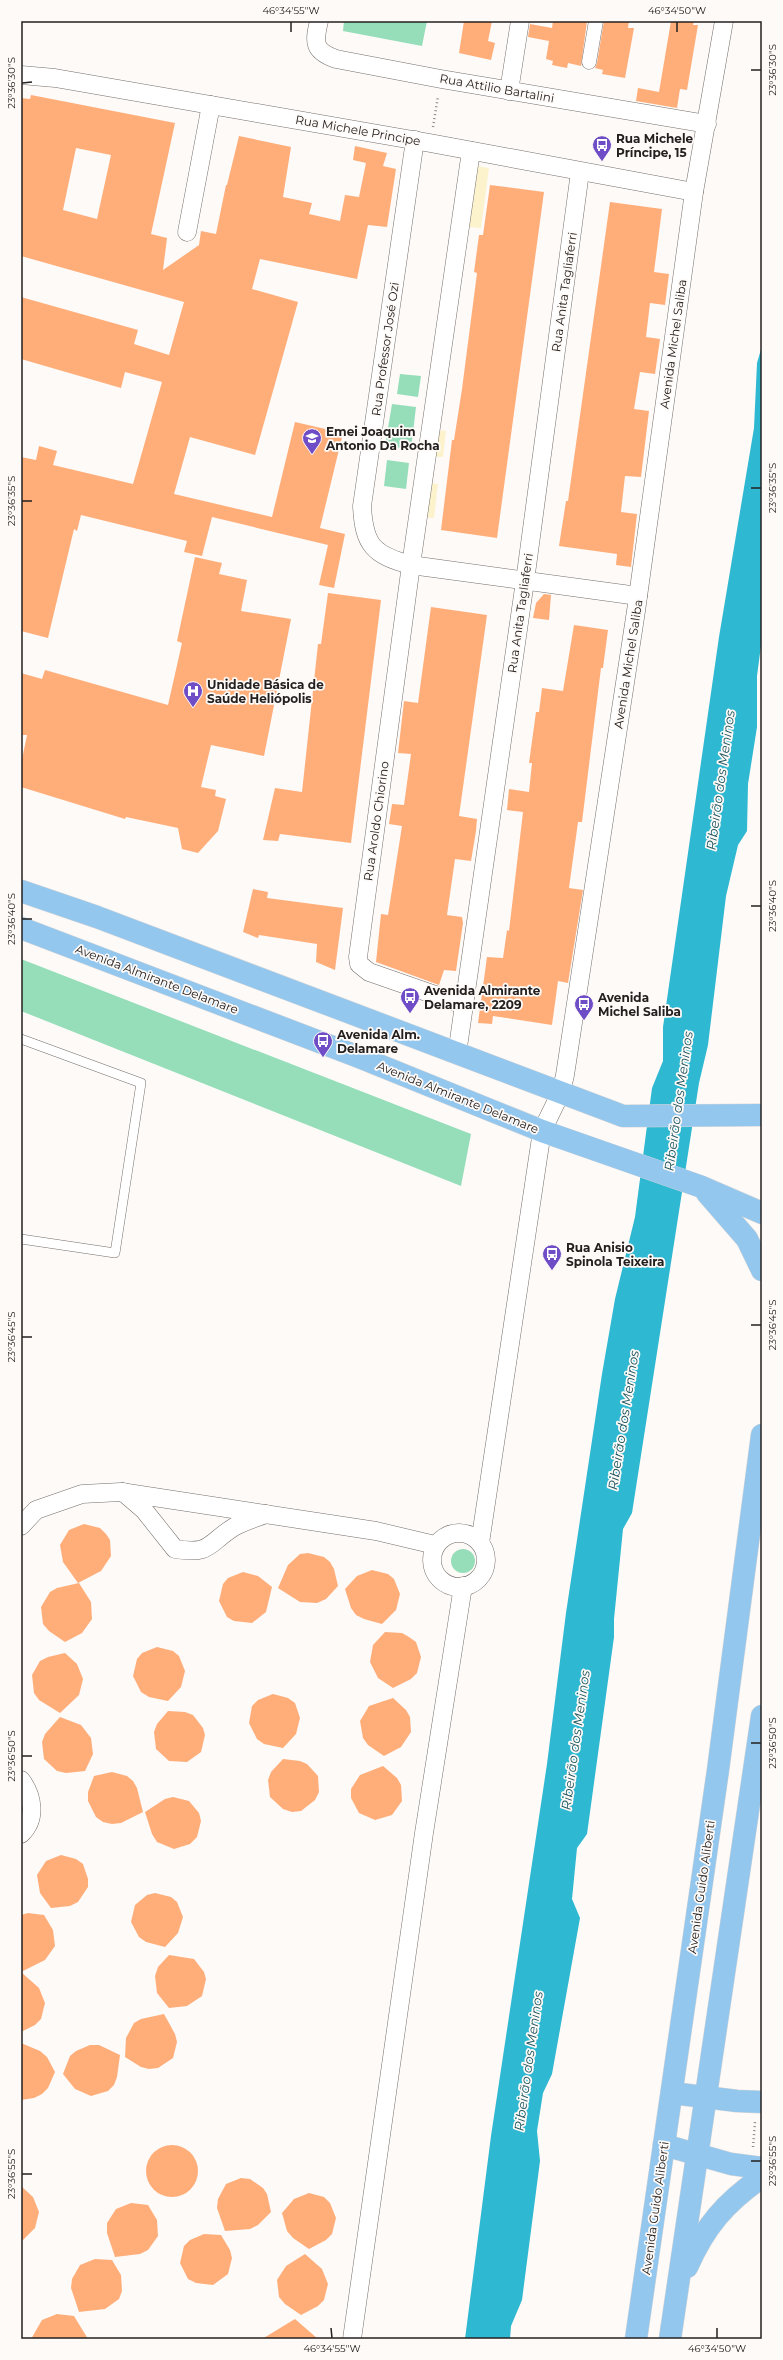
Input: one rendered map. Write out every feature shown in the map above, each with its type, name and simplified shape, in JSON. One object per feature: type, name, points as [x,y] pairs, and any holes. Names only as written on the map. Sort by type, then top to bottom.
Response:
[{"type":"main road","points":[[21,890],[97,917],[561,1092],[581,1102],[623,1116],[762,1115]]},
{"type":"main road","points":[[21,905],[53,916],[97,917]]},
{"type":"main road","name":"Avenida Almirante Delamare","points":[[21,928],[345,1052],[542,1131],[699,1187],[762,1213]]},
{"type":"main road","points":[[699,1187],[747,1239],[762,1270]]},
{"type":"main road","name":"Avenida Guido Aliberti","points":[[636,2339],[719,1762],[762,1435]]},
{"type":"main road","points":[[670,2339],[762,1716]]},
{"type":"main road","points":[[672,2093],[705,2098],[759,2102]]},
{"type":"main road","points":[[664,2145],[697,2156],[759,2171],[712,2220],[697,2244],[677,2290]]},
{"type":"street","name":"Rua Attilio Bartalini","points":[[318,21],[316,42],[321,52],[327,56],[441,79],[707,124]]},
{"type":"street","points":[[509,90],[520,21]]},
{"type":"street","points":[[589,62],[596,21]]},
{"type":"street","points":[[694,192],[724,21]]},
{"type":"street","name":"Rua Michele Principe","points":[[21,75],[55,78],[211,105],[694,192]]},
{"type":"street","points":[[187,232],[211,105]]},
{"type":"street","name":"Rua Professor José Ozi","points":[[422,142],[362,506],[363,529],[370,542],[379,553],[392,560],[411,565],[638,596]]},
{"type":"street","name":"Rua Aroldo Chiorino","points":[[464,1005],[369,972],[359,964],[358,957],[411,565],[471,151]]},
{"type":"street","name":"Rua Anita Tagliaferri","points":[[457,1054],[525,581],[580,172]]},
{"type":"street","name":"Avenida Michel Saliba","points":[[480,1543],[542,1131],[561,1092],[638,596],[694,192]]},
{"type":"street","points":[[21,1526],[36,1510],[82,1494],[123,1492],[376,1531],[435,1545]]},
{"type":"street","points":[[123,1492],[144,1510],[175,1549],[192,1552],[208,1549],[236,1526],[267,1514]]},
{"type":"street","points":[[457,1532],[474,1537],[480,1543],[485,1556],[484,1569],[479,1577],[463,1586],[454,1586],[439,1578],[431,1562],[435,1545],[445,1537],[457,1532]]},
{"type":"street","points":[[352,2339],[423,1841],[463,1586]]},
{"type":"street","points":[[21,1780],[31,1799],[32,1812],[28,1826],[21,1834]]},
{"type":"lane","points":[[21,1039],[141,1083],[115,1253],[21,1239]]},
{"type":"path","points":[[422,142],[441,79]]},
{"type":"path","points":[[759,2102],[759,2171]]},
{"type":"green space","points":[[344,21],[427,21],[422,46],[343,31]]},
{"type":"green space","points":[[400,374],[421,376],[418,397],[397,394]]},
{"type":"green space","points":[[392,404],[416,407],[411,449],[385,446]]},
{"type":"green space","points":[[387,460],[409,463],[406,489],[384,486]]},
{"type":"green space","points":[[21,959],[471,1134],[461,1186],[21,1011]]},
{"type":"green space","points":[[463,1549],[468,1550],[474,1556],[474,1566],[468,1572],[463,1573],[458,1572],[452,1566],[451,1561],[452,1556],[458,1550]]},
{"type":"sand","points":[[476,166],[489,168],[481,228],[468,227]]},
{"type":"sand","points":[[432,429],[446,431],[443,457],[428,456]]},
{"type":"sand","points":[[425,483],[438,484],[434,518],[421,517]]},
{"type":"water","name":"Ribeirão dos Meninos","points":[[762,346],[762,638],[757,676],[757,727],[748,784],[747,831],[738,845],[726,896],[708,1045],[699,1083],[632,1513],[623,1529],[614,1619],[614,1637],[587,1834],[577,1848],[572,1899],[580,1918],[552,2074],[543,2093],[537,2131],[540,2161],[522,2300],[511,2326],[510,2339],[465,2339],[491,2136],[547,1764],[566,1613],[602,1374],[615,1299],[635,1217],[652,1088],[663,1061],[663,1027],[719,637],[754,428],[757,363]]},
{"type":"building","points":[[464,21],[492,21],[488,41],[495,43],[491,60],[459,53]]},
{"type":"building","points":[[553,21],[587,21],[581,66],[568,63],[567,68],[552,65],[553,61],[546,59],[549,41],[528,37],[530,24],[552,28]]},
{"type":"building","points":[[604,21],[629,21],[628,28],[634,28],[625,78],[602,74],[603,70],[595,68]]},
{"type":"building","points":[[671,21],[694,21],[693,25],[698,25],[687,90],[680,89],[677,108],[636,101],[638,88],[659,92]]},
{"type":"building","points":[[31,95],[175,123],[151,234],[167,238],[163,270],[199,245],[201,231],[216,234],[226,185],[239,136],[291,147],[283,197],[312,203],[309,214],[340,221],[345,195],[359,197],[366,163],[353,160],[355,146],[387,153],[383,166],[396,169],[387,227],[368,225],[357,279],[260,259],[252,289],[298,302],[255,455],[190,437],[174,494],[272,517],[295,422],[343,433],[320,528],[345,534],[334,588],[319,585],[328,545],[212,517],[202,556],[184,552],[187,541],[81,515],[77,531],[74,529],[48,638],[21,631],[21,457],[36,460],[39,446],[57,451],[53,465],[133,484],[162,382],[125,372],[121,388],[21,359],[21,297],[138,330],[134,344],[169,355],[184,302],[21,256],[21,98],[30,99]],"holes":[[[76,148],[111,155],[97,219],[63,210]]]},
{"type":"building","points":[[490,185],[544,192],[497,538],[441,530],[452,440],[454,440],[462,389],[477,273],[474,272],[479,235],[483,235]]},
{"type":"building","points":[[610,202],[662,209],[654,272],[669,274],[665,305],[650,303],[646,337],[660,339],[655,374],[640,372],[634,409],[649,411],[641,477],[625,476],[621,512],[637,514],[631,567],[616,565],[617,554],[559,546],[566,501],[568,501]]},
{"type":"building","points":[[195,557],[222,563],[219,574],[247,580],[241,611],[291,619],[264,756],[211,745],[201,787],[216,790],[215,796],[226,799],[218,831],[198,853],[182,849],[178,828],[126,817],[125,819],[21,787],[21,764],[27,735],[21,735],[21,673],[42,679],[45,670],[168,705],[182,643],[177,641]]},
{"type":"building","points":[[328,593],[381,600],[351,843],[280,834],[278,841],[263,840],[275,788],[302,792],[318,644],[321,644]]},
{"type":"building","points":[[544,594],[551,595],[549,620],[533,618],[536,603]]},
{"type":"building","points":[[431,607],[487,615],[459,816],[477,819],[476,831],[471,861],[455,859],[447,915],[462,917],[463,923],[456,971],[444,970],[439,985],[376,962],[381,914],[388,915],[402,826],[389,824],[392,804],[404,805],[411,754],[398,753],[404,701],[418,703]]},
{"type":"building","points":[[574,625],[608,630],[603,668],[601,668],[582,822],[578,822],[569,888],[583,890],[568,983],[558,981],[552,1025],[493,1016],[492,1024],[478,1023],[487,957],[503,958],[507,930],[509,931],[523,812],[507,810],[509,789],[529,792],[532,763],[529,763],[536,712],[539,712],[542,688],[563,691]]},
{"type":"building","points":[[253,889],[268,892],[267,898],[343,908],[335,970],[316,962],[317,944],[259,935],[258,938],[243,932]]},
{"type":"building","points":[[84,1524],[100,1528],[106,1534],[110,1540],[111,1556],[101,1571],[78,1583],[63,1562],[60,1545],[69,1530]]},
{"type":"building","points":[[308,1553],[324,1557],[330,1562],[334,1569],[338,1586],[326,1599],[317,1603],[300,1602],[278,1588],[288,1565],[300,1554]]},
{"type":"building","points":[[372,1570],[388,1574],[394,1579],[400,1594],[396,1610],[382,1624],[356,1615],[351,1608],[345,1589],[357,1576]]},
{"type":"building","points":[[243,1572],[258,1576],[272,1587],[266,1612],[252,1623],[234,1621],[227,1617],[219,1601],[223,1584],[228,1578]]},
{"type":"building","points":[[79,1583],[91,1602],[92,1619],[82,1633],[65,1642],[49,1631],[43,1624],[41,1607],[50,1592],[57,1588]]},
{"type":"building","points":[[385,1632],[402,1633],[409,1637],[416,1642],[421,1657],[417,1673],[411,1679],[393,1688],[378,1678],[370,1662],[373,1645]]},
{"type":"building","points":[[157,1647],[173,1651],[179,1656],[185,1671],[181,1687],[168,1701],[149,1697],[141,1692],[133,1676],[137,1659],[142,1653]]},
{"type":"building","points":[[65,1653],[77,1664],[83,1679],[79,1695],[60,1713],[39,1700],[34,1693],[32,1675],[40,1661],[48,1657]]},
{"type":"building","points":[[273,1694],[288,1698],[295,1703],[300,1718],[296,1734],[283,1748],[264,1744],[257,1739],[249,1723],[252,1706],[258,1700]]},
{"type":"building","points":[[393,1698],[406,1710],[410,1717],[411,1732],[401,1747],[384,1756],[368,1745],[363,1738],[360,1721],[369,1706]]},
{"type":"building","points":[[168,1711],[185,1712],[193,1715],[203,1728],[205,1735],[201,1752],[187,1762],[169,1761],[156,1749],[154,1732],[157,1724]]},
{"type":"building","points":[[60,1717],[81,1725],[91,1738],[93,1754],[85,1771],[66,1773],[57,1771],[44,1759],[42,1742],[45,1734]]},
{"type":"building","points":[[283,1759],[300,1761],[307,1764],[318,1776],[319,1792],[315,1800],[301,1811],[292,1812],[283,1809],[270,1797],[268,1780],[271,1772]]},
{"type":"building","points":[[383,1766],[397,1778],[401,1785],[402,1801],[392,1815],[375,1820],[359,1813],[351,1798],[351,1789],[360,1775]]},
{"type":"building","points":[[112,1772],[127,1776],[133,1781],[137,1788],[143,1812],[121,1823],[112,1824],[103,1822],[96,1817],[88,1801],[88,1792],[94,1776]]},
{"type":"building","points":[[173,1797],[189,1801],[199,1813],[201,1821],[197,1837],[190,1844],[174,1849],[157,1842],[152,1834],[145,1812],[165,1799]]},
{"type":"building","points":[[61,1855],[76,1859],[83,1864],[88,1879],[88,1887],[78,1902],[70,1906],[51,1908],[40,1893],[37,1875],[46,1861]]},
{"type":"building","points":[[155,1893],[171,1897],[177,1902],[183,1917],[178,1933],[165,1947],[146,1942],[139,1937],[131,1922],[135,1905],[147,1895]]},
{"type":"building","points":[[28,1913],[44,1915],[53,1930],[55,1946],[45,1960],[21,1972],[21,1915]]},
{"type":"building","points":[[169,1955],[194,1959],[204,1972],[206,1979],[202,1996],[187,2006],[169,2008],[157,1993],[155,1976],[158,1967]]},
{"type":"building","points":[[21,1972],[39,1988],[45,2003],[41,2019],[35,2025],[21,2032]]},
{"type":"building","points":[[164,2014],[175,2034],[177,2042],[173,2058],[158,2068],[149,2069],[141,2067],[125,2057],[126,2038],[134,2023],[141,2019]]},
{"type":"building","points":[[21,2043],[40,2051],[47,2057],[55,2072],[48,2088],[42,2094],[34,2098],[21,2100]]},
{"type":"building","points":[[90,2045],[99,2045],[120,2055],[117,2077],[114,2085],[108,2091],[91,2096],[75,2089],[63,2074],[70,2056],[76,2051]]},
{"type":"building","points":[[172,2145],[182,2147],[190,2153],[196,2161],[198,2171],[196,2181],[190,2189],[182,2195],[172,2197],[162,2195],[154,2189],[148,2181],[146,2171],[148,2161],[154,2153],[162,2147]]},
{"type":"building","points":[[241,2178],[250,2179],[263,2188],[267,2194],[271,2212],[258,2225],[250,2229],[225,2231],[217,2208],[218,2199],[226,2184]]},
{"type":"building","points":[[21,2186],[33,2197],[39,2212],[35,2228],[21,2242]]},
{"type":"building","points":[[309,2193],[324,2197],[330,2203],[336,2218],[332,2234],[326,2240],[309,2249],[293,2238],[287,2231],[282,2213],[294,2199]]},
{"type":"building","points":[[131,2203],[148,2205],[157,2220],[158,2236],[148,2250],[140,2254],[115,2257],[107,2233],[107,2223],[116,2209]]},
{"type":"building","points":[[204,2234],[221,2235],[230,2250],[232,2258],[228,2274],[213,2285],[196,2283],[188,2279],[180,2263],[184,2246],[190,2240]]},
{"type":"building","points":[[305,2254],[322,2269],[328,2284],[324,2300],[318,2306],[301,2315],[285,2304],[279,2297],[277,2280],[286,2266]]},
{"type":"building","points":[[95,2259],[112,2260],[121,2275],[122,2291],[119,2299],[105,2309],[79,2312],[71,2288],[72,2279],[80,2265]]},
{"type":"building","points":[[57,2314],[74,2316],[88,2339],[31,2339],[42,2320]]},
{"type":"building","points":[[295,2319],[318,2339],[262,2339]]},
{"type":"place","name":"Rua Michele Príncipe, 15","points":[[602,162]]},
{"type":"place","name":"Emei Joaquim Antonio Da Rocha","points":[[312,455]]},
{"type":"place","name":"Unidade Básica de Saúde Heliópolis","points":[[193,708]]},
{"type":"place","name":"Avenida Almirante Delamare, 2209","points":[[410,1014]]},
{"type":"place","name":"Avenida Michel Saliba","points":[[584,1021]]},
{"type":"place","name":"Avenida Alm. Delamare","points":[[323,1058]]},
{"type":"place","name":"Rua Anisio Spinola Teixeira","points":[[552,1271]]}]
